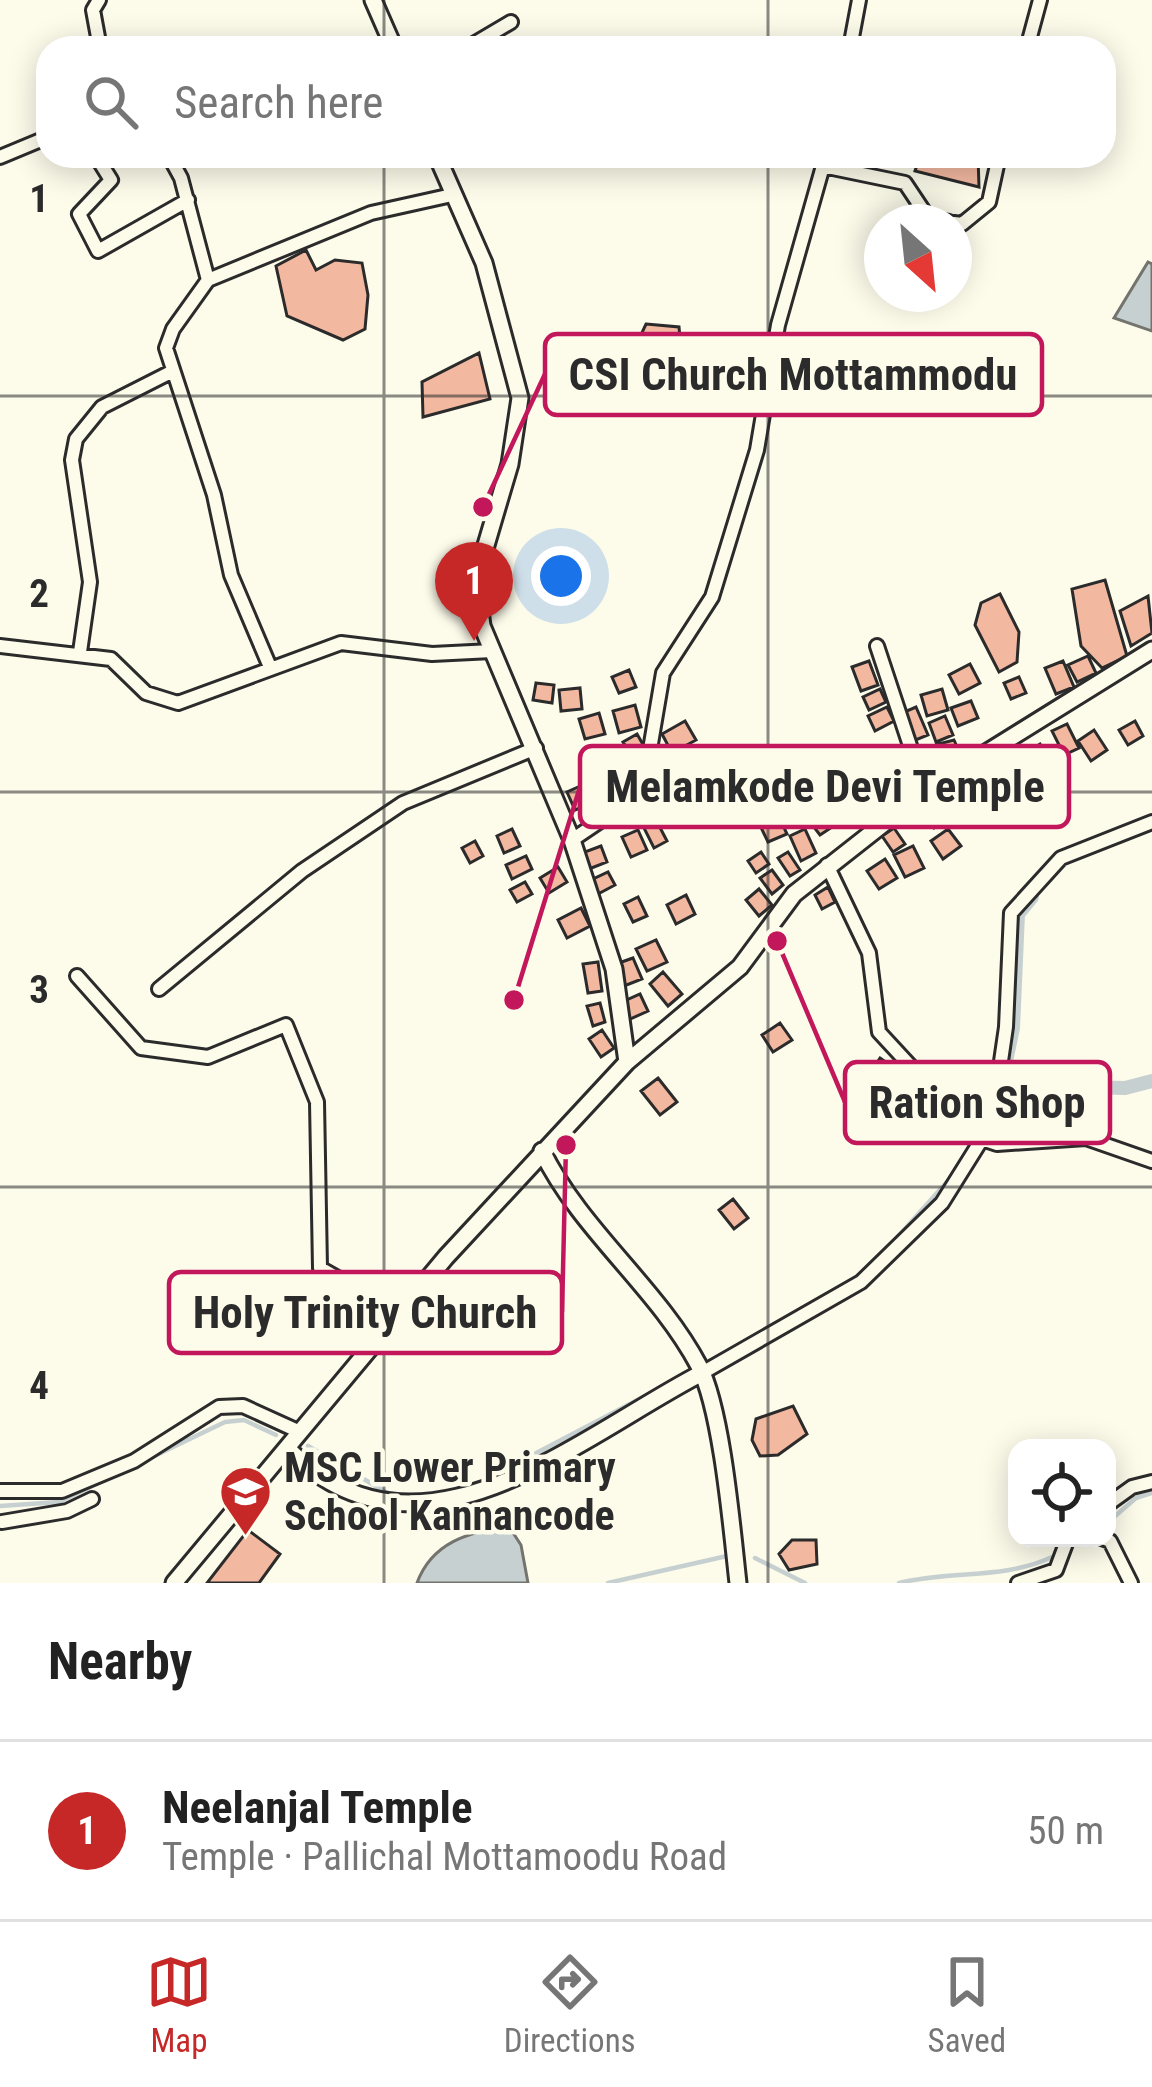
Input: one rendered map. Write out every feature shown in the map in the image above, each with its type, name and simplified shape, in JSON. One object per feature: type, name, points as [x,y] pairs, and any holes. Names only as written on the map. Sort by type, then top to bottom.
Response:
[{"type":"street","points":[[98,36],[93,10],[99,0]]},
{"type":"street","points":[[373,0],[389,36]]},
{"type":"street","points":[[852,36],[860,0]]},
{"type":"street","points":[[1031,36],[1040,0]]},
{"type":"street","points":[[487,36],[511,22]]},
{"type":"street","points":[[0,157],[36,142]]},
{"type":"street","points":[[104,168],[111,180],[79,214],[98,250],[188,200]]},
{"type":"street","points":[[174,168],[188,200],[208,280]]},
{"type":"street","points":[[442,168],[484,263],[520,398],[510,464],[476,579],[492,651],[572,840],[614,969],[627,1062]]},
{"type":"street","points":[[572,840],[609,815],[646,773],[663,673],[712,597],[757,450],[778,325],[822,168]]},
{"type":"street","points":[[850,168],[905,183],[919,204]]},
{"type":"street","points":[[972,216],[989,202],[996,168]]},
{"type":"street","points":[[270,667],[231,575],[214,495],[172,370],[166,348],[173,329],[208,280],[371,213],[452,195]]},
{"type":"street","points":[[80,652],[90,582],[72,460],[76,439],[103,407],[172,370]]},
{"type":"street","points":[[0,646],[111,659],[146,693],[178,703],[341,644],[432,654],[492,651]]},
{"type":"street","points":[[877,646],[925,791]]},
{"type":"street","points":[[174,1583],[399,1313],[542,1151],[627,1062],[740,967],[794,895],[925,791],[1152,650]]},
{"type":"street","points":[[159,989],[302,871],[403,803],[536,748]]},
{"type":"street","points":[[287,1448],[331,1480],[388,1503],[467,1499],[562,1455],[861,1282],[942,1203],[992,1123],[1006,1027],[1011,914],[1061,858],[1152,822]]},
{"type":"street","points":[[827,865],[869,952],[879,1032],[915,1065],[956,1118],[997,1144],[1086,1138],[1152,1161]]},
{"type":"street","points":[[77,976],[141,1048],[208,1057],[286,1025],[317,1102],[320,1268],[399,1313]]},
{"type":"street","points":[[542,1151],[561,1190],[644,1286],[702,1373],[738,1583]]},
{"type":"street","points":[[92,1499],[68,1511],[1,1519],[0,1494],[62,1490],[134,1460],[219,1407],[244,1406],[300,1432]]},
{"type":"street","points":[[1116,1499],[1132,1487],[1152,1482]]},
{"type":"street","points":[[1018,1583],[1056,1570],[1065,1547]]},
{"type":"street","points":[[1113,1547],[1131,1583]]},
{"type":"shaded area","points":[[1148,262],[1152,264],[1152,331],[1114,318]]},
{"type":"shaded area","points":[[508,1525],[521,1545],[528,1583],[417,1583],[442,1549],[466,1536]]},
{"type":"building","points":[[978,168],[979,187],[915,171]]},
{"type":"building","points":[[306,250],[316,270],[335,260],[362,263],[368,295],[365,329],[343,340],[287,316],[276,266]]},
{"type":"building","points":[[646,324],[679,327],[682,360],[660,378],[632,378],[619,366],[621,341],[640,337]]},
{"type":"building","points":[[479,353],[490,399],[423,417],[422,382]]},
{"type":"building","points":[[1105,580],[1127,656],[1102,668],[1081,646],[1072,589]]},
{"type":"building","points":[[1000,594],[1019,632],[1017,662],[999,672],[975,625],[981,603]]},
{"type":"building","points":[[1148,596],[1152,633],[1131,646],[1120,611]]},
{"type":"building","points":[[1088,656],[1096,673],[1077,682],[1068,665]]},
{"type":"building","points":[[869,661],[878,685],[861,691],[852,667]]},
{"type":"building","points":[[1063,661],[1074,687],[1056,694],[1045,668]]},
{"type":"building","points":[[970,664],[980,683],[959,694],[949,675]]},
{"type":"building","points":[[629,670],[636,687],[619,693],[612,677]]},
{"type":"building","points":[[1019,677],[1026,693],[1011,699],[1004,683]]},
{"type":"building","points":[[536,683],[554,685],[552,703],[533,700]]},
{"type":"building","points":[[580,688],[582,709],[561,711],[559,690]]},
{"type":"building","points":[[880,689],[886,702],[869,710],[863,697]]},
{"type":"building","points":[[942,689],[948,710],[927,716],[921,695]]},
{"type":"building","points":[[971,701],[978,718],[958,726],[951,708]]},
{"type":"building","points":[[635,705],[641,727],[619,733],[613,711]]},
{"type":"building","points":[[887,707],[894,721],[875,731],[868,716]]},
{"type":"building","points":[[916,707],[928,735],[913,741],[902,713]]},
{"type":"building","points":[[599,713],[605,734],[585,739],[579,719]]},
{"type":"building","points":[[945,716],[953,735],[936,742],[929,723]]},
{"type":"building","points":[[685,721],[696,740],[672,753],[662,734]]},
{"type":"building","points":[[1135,721],[1143,736],[1128,745],[1119,730]]},
{"type":"building","points":[[1067,724],[1079,748],[1064,755],[1052,731]]},
{"type":"building","points":[[1094,730],[1107,750],[1091,761],[1078,741]]},
{"type":"building","points":[[637,734],[645,748],[632,756],[623,742]]},
{"type":"building","points":[[954,740],[962,758],[922,776],[911,751]]},
{"type":"building","points":[[1040,744],[1049,759],[1036,768],[1026,753]]},
{"type":"building","points":[[585,784],[593,803],[575,810],[567,792]]},
{"type":"building","points":[[937,802],[948,818],[934,828],[922,812]]},
{"type":"building","points":[[775,808],[787,834],[768,842],[756,817]]},
{"type":"building","points":[[825,811],[835,825],[820,835],[810,822]]},
{"type":"building","points":[[655,818],[667,841],[654,848],[642,824]]},
{"type":"building","points":[[894,828],[905,844],[893,852],[882,836]]},
{"type":"building","points":[[512,829],[520,846],[504,853],[497,836]]},
{"type":"building","points":[[805,829],[816,853],[801,861],[790,836]]},
{"type":"building","points":[[948,829],[961,846],[943,859],[931,841]]},
{"type":"building","points":[[638,830],[647,850],[631,857],[622,837]]},
{"type":"building","points":[[475,841],[483,856],[470,863],[462,848]]},
{"type":"building","points":[[601,846],[607,862],[589,869],[582,853]]},
{"type":"building","points":[[913,846],[924,868],[905,877],[894,855]]},
{"type":"building","points":[[761,852],[769,864],[756,873],[748,861]]},
{"type":"building","points":[[788,852],[800,870],[790,876],[778,858]]},
{"type":"building","points":[[526,856],[532,869],[512,879],[506,865]]},
{"type":"building","points":[[885,859],[897,878],[879,889],[867,871]]},
{"type":"building","points":[[558,867],[567,882],[549,893],[540,878]]},
{"type":"building","points":[[772,870],[783,885],[772,894],[760,878]]},
{"type":"building","points":[[608,872],[615,885],[598,894],[591,880]]},
{"type":"building","points":[[525,882],[532,894],[517,902],[510,890]]},
{"type":"building","points":[[828,887],[835,902],[822,909],[815,895]]},
{"type":"building","points":[[759,889],[772,905],[759,916],[746,900]]},
{"type":"building","points":[[686,895],[695,914],[676,924],[667,905]]},
{"type":"building","points":[[638,897],[647,916],[633,922],[624,904]]},
{"type":"building","points":[[581,908],[590,926],[567,938],[558,920]]},
{"type":"building","points":[[656,940],[667,962],[647,971],[636,949]]},
{"type":"building","points":[[633,958],[642,979],[624,986],[616,964]]},
{"type":"building","points":[[598,962],[602,991],[588,993],[583,964]]},
{"type":"building","points":[[663,972],[682,994],[668,1006],[650,984]]},
{"type":"building","points":[[640,994],[648,1011],[628,1020],[620,1003]]},
{"type":"building","points":[[600,1003],[605,1022],[593,1026],[587,1006]]},
{"type":"building","points":[[780,1023],[792,1040],[773,1052],[762,1035]]},
{"type":"building","points":[[602,1030],[614,1048],[601,1057],[589,1039]]},
{"type":"building","points":[[880,1058],[907,1077],[885,1106],[862,1085]]},
{"type":"building","points":[[658,1078],[677,1102],[660,1115],[641,1091]]},
{"type":"building","points":[[733,1199],[748,1218],[734,1229],[719,1210]]},
{"type":"building","points":[[793,1406],[807,1434],[778,1455],[760,1456],[752,1440],[756,1419]]},
{"type":"building","name":"MSC Lower Primary School Kannancode","points":[[248,1530],[280,1554],[259,1583],[207,1583]]},
{"type":"building","points":[[792,1540],[816,1540],[817,1564],[789,1570],[779,1554]]},
{"type":"waterway","points":[[1032,897],[1018,914],[1013,1028],[1001,1085],[1125,1088],[1152,1081]]},
{"type":"waterway","points":[[886,1250],[954,1174]]},
{"type":"waterway","points":[[710,1361],[736,1347]]},
{"type":"waterway","points":[[481,1482],[668,1384]]},
{"type":"waterway","points":[[0,1506],[59,1502],[225,1422],[244,1420],[276,1435]]},
{"type":"waterway","points":[[308,1446],[389,1494]]},
{"type":"waterway","points":[[1116,1515],[1136,1498],[1152,1493]]},
{"type":"waterway","points":[[608,1583],[727,1556]]},
{"type":"waterway","points":[[899,1583],[1015,1569],[1052,1557]]},
{"type":"waterway","points":[[755,1558],[805,1583]]},
{"type":"place","name":"CSI Church Mottammodu","points":[[483,507]]},
{"type":"place","name":"Neelanjal Temple","points":[[474,641]]},
{"type":"place","name":"Ration Shop","points":[[777,941]]},
{"type":"place","name":"Melamkode Devi Temple","points":[[514,1000]]},
{"type":"place","name":"Holy Trinity Church","points":[[566,1145]]},
{"type":"place","name":"MSC Lower Primary School Kannancode","points":[[245,1537]]}]
